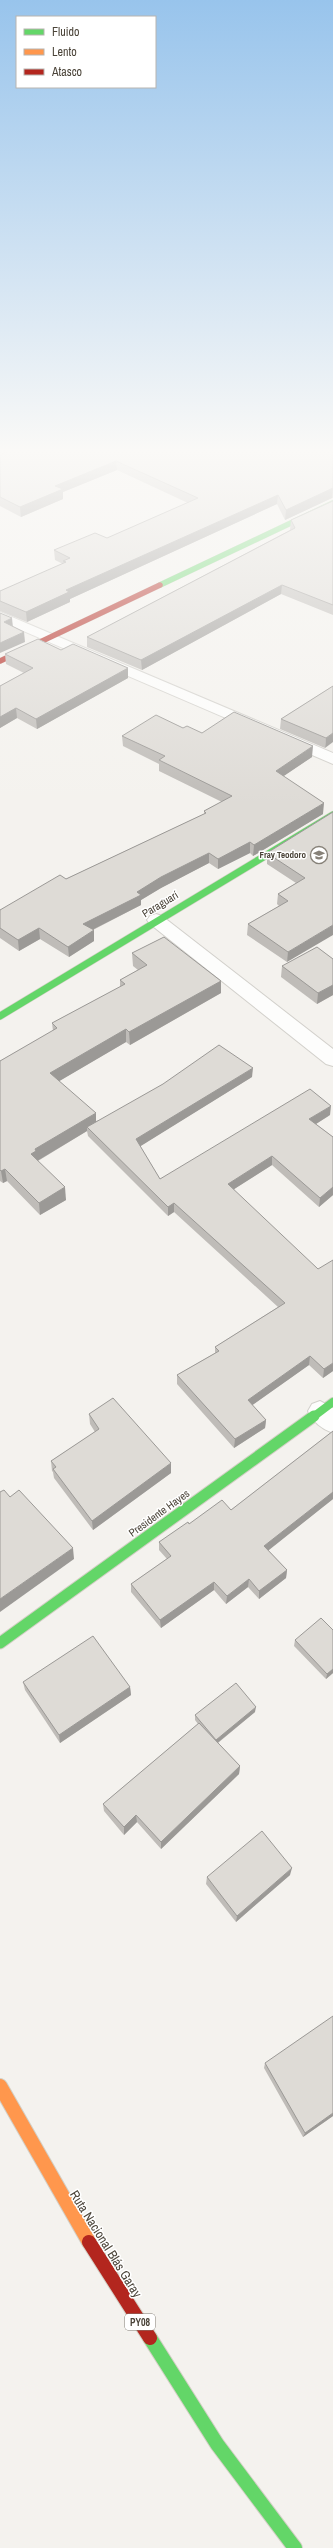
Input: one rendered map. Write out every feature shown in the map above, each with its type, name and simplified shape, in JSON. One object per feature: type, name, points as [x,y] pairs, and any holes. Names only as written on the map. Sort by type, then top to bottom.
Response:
[{"type":"main road","points":[[0,661],[198,567]]},
{"type":"main road","name":"Paraguarí","points":[[0,1016],[156,920],[333,815]]},
{"type":"main road","name":"Presidente Hayes","points":[[0,1643],[328,1412]]},
{"type":"main road","name":"Ruta Nacional Blás Garay","points":[[0,2086],[67,2207],[217,2444],[295,2548]]},
{"type":"street","points":[[0,616],[47,638],[333,758]]},
{"type":"street","points":[[156,920],[333,1059]]},
{"type":"building","points":[[55,567],[118,567],[66,590],[69,592],[26,612],[0,601],[0,591]]},
{"type":"building","points":[[221,567],[333,567],[333,605],[282,585],[141,660],[87,637]]},
{"type":"building","points":[[0,613],[12,618],[4,622],[24,632],[0,643]]},
{"type":"building","points":[[38,639],[61,650],[73,644],[128,668],[36,719],[16,708],[0,717],[0,686],[33,668],[5,654]]},
{"type":"building","points":[[333,686],[333,733],[326,738],[281,719]]},
{"type":"building","points":[[234,712],[313,746],[276,771],[324,803],[254,845],[250,842],[218,859],[209,853],[161,877],[137,892],[141,895],[83,924],[94,930],[68,947],[39,928],[18,940],[0,928],[0,910],[60,875],[66,879],[206,813],[204,811],[232,796],[159,760],[165,756],[122,736],[156,715],[183,728],[187,726],[202,733]]},
{"type":"building","points":[[333,812],[333,925],[288,952],[248,924],[288,901],[278,894],[305,878],[267,853]]},
{"type":"building","points":[[164,937],[221,981],[129,1032],[126,1029],[50,1073],[96,1113],[35,1149],[36,1151],[31,1154],[65,1187],[39,1203],[5,1169],[0,1170],[0,1061],[57,1028],[52,1023],[125,984],[120,980],[147,965],[132,953]]},
{"type":"building","points":[[317,947],[333,959],[333,985],[318,993],[282,966]]},
{"type":"building","points":[[219,1045],[253,1068],[136,1139],[160,1179],[310,1089],[331,1106],[309,1119],[333,1137],[333,1187],[320,1198],[272,1156],[228,1184],[318,1269],[333,1260],[333,1363],[324,1369],[310,1356],[248,1400],[266,1420],[235,1439],[177,1375],[219,1351],[215,1347],[285,1303],[174,1203],[168,1207],[87,1127],[163,1084]]},
{"type":"building","points":[[113,1398],[171,1463],[92,1521],[53,1469],[56,1467],[51,1461],[99,1429],[89,1414]]},
{"type":"building","points":[[333,1431],[333,1492],[264,1546],[287,1570],[259,1591],[249,1579],[227,1596],[214,1582],[160,1620],[131,1584],[171,1556],[159,1542],[188,1522],[189,1524],[222,1500],[231,1510]]},
{"type":"building","points":[[4,1490],[10,1497],[19,1490],[73,1548],[0,1599],[0,1492]]},
{"type":"building","points":[[321,1618],[333,1630],[333,1669],[327,1674],[295,1640]]},
{"type":"building","points":[[93,1636],[130,1687],[59,1735],[23,1682]]},
{"type":"building","points":[[236,1683],[256,1707],[216,1740],[195,1715]]},
{"type":"building","points":[[199,1723],[240,1766],[161,1842],[136,1815],[124,1827],[103,1804]]},
{"type":"building","points":[[262,1831],[292,1868],[237,1916],[207,1877]]},
{"type":"building","points":[[333,2016],[333,2113],[305,2133],[265,2063]]},
{"type":"traffic: fast","points":[[160,585],[198,567]]},
{"type":"traffic: fast","points":[[0,1016],[333,815]]},
{"type":"traffic: fast","points":[[0,1643],[333,1402]]},
{"type":"traffic: fast","points":[[150,2338],[217,2444],[295,2548]]},
{"type":"traffic: slow","points":[[0,2086],[67,2207],[89,2242]]},
{"type":"traffic: jam","points":[[0,661],[160,585]]},
{"type":"traffic: jam","points":[[89,2242],[150,2338]]},
{"type":"place","name":"Fray Teodoro","points":[[319,855]]}]
